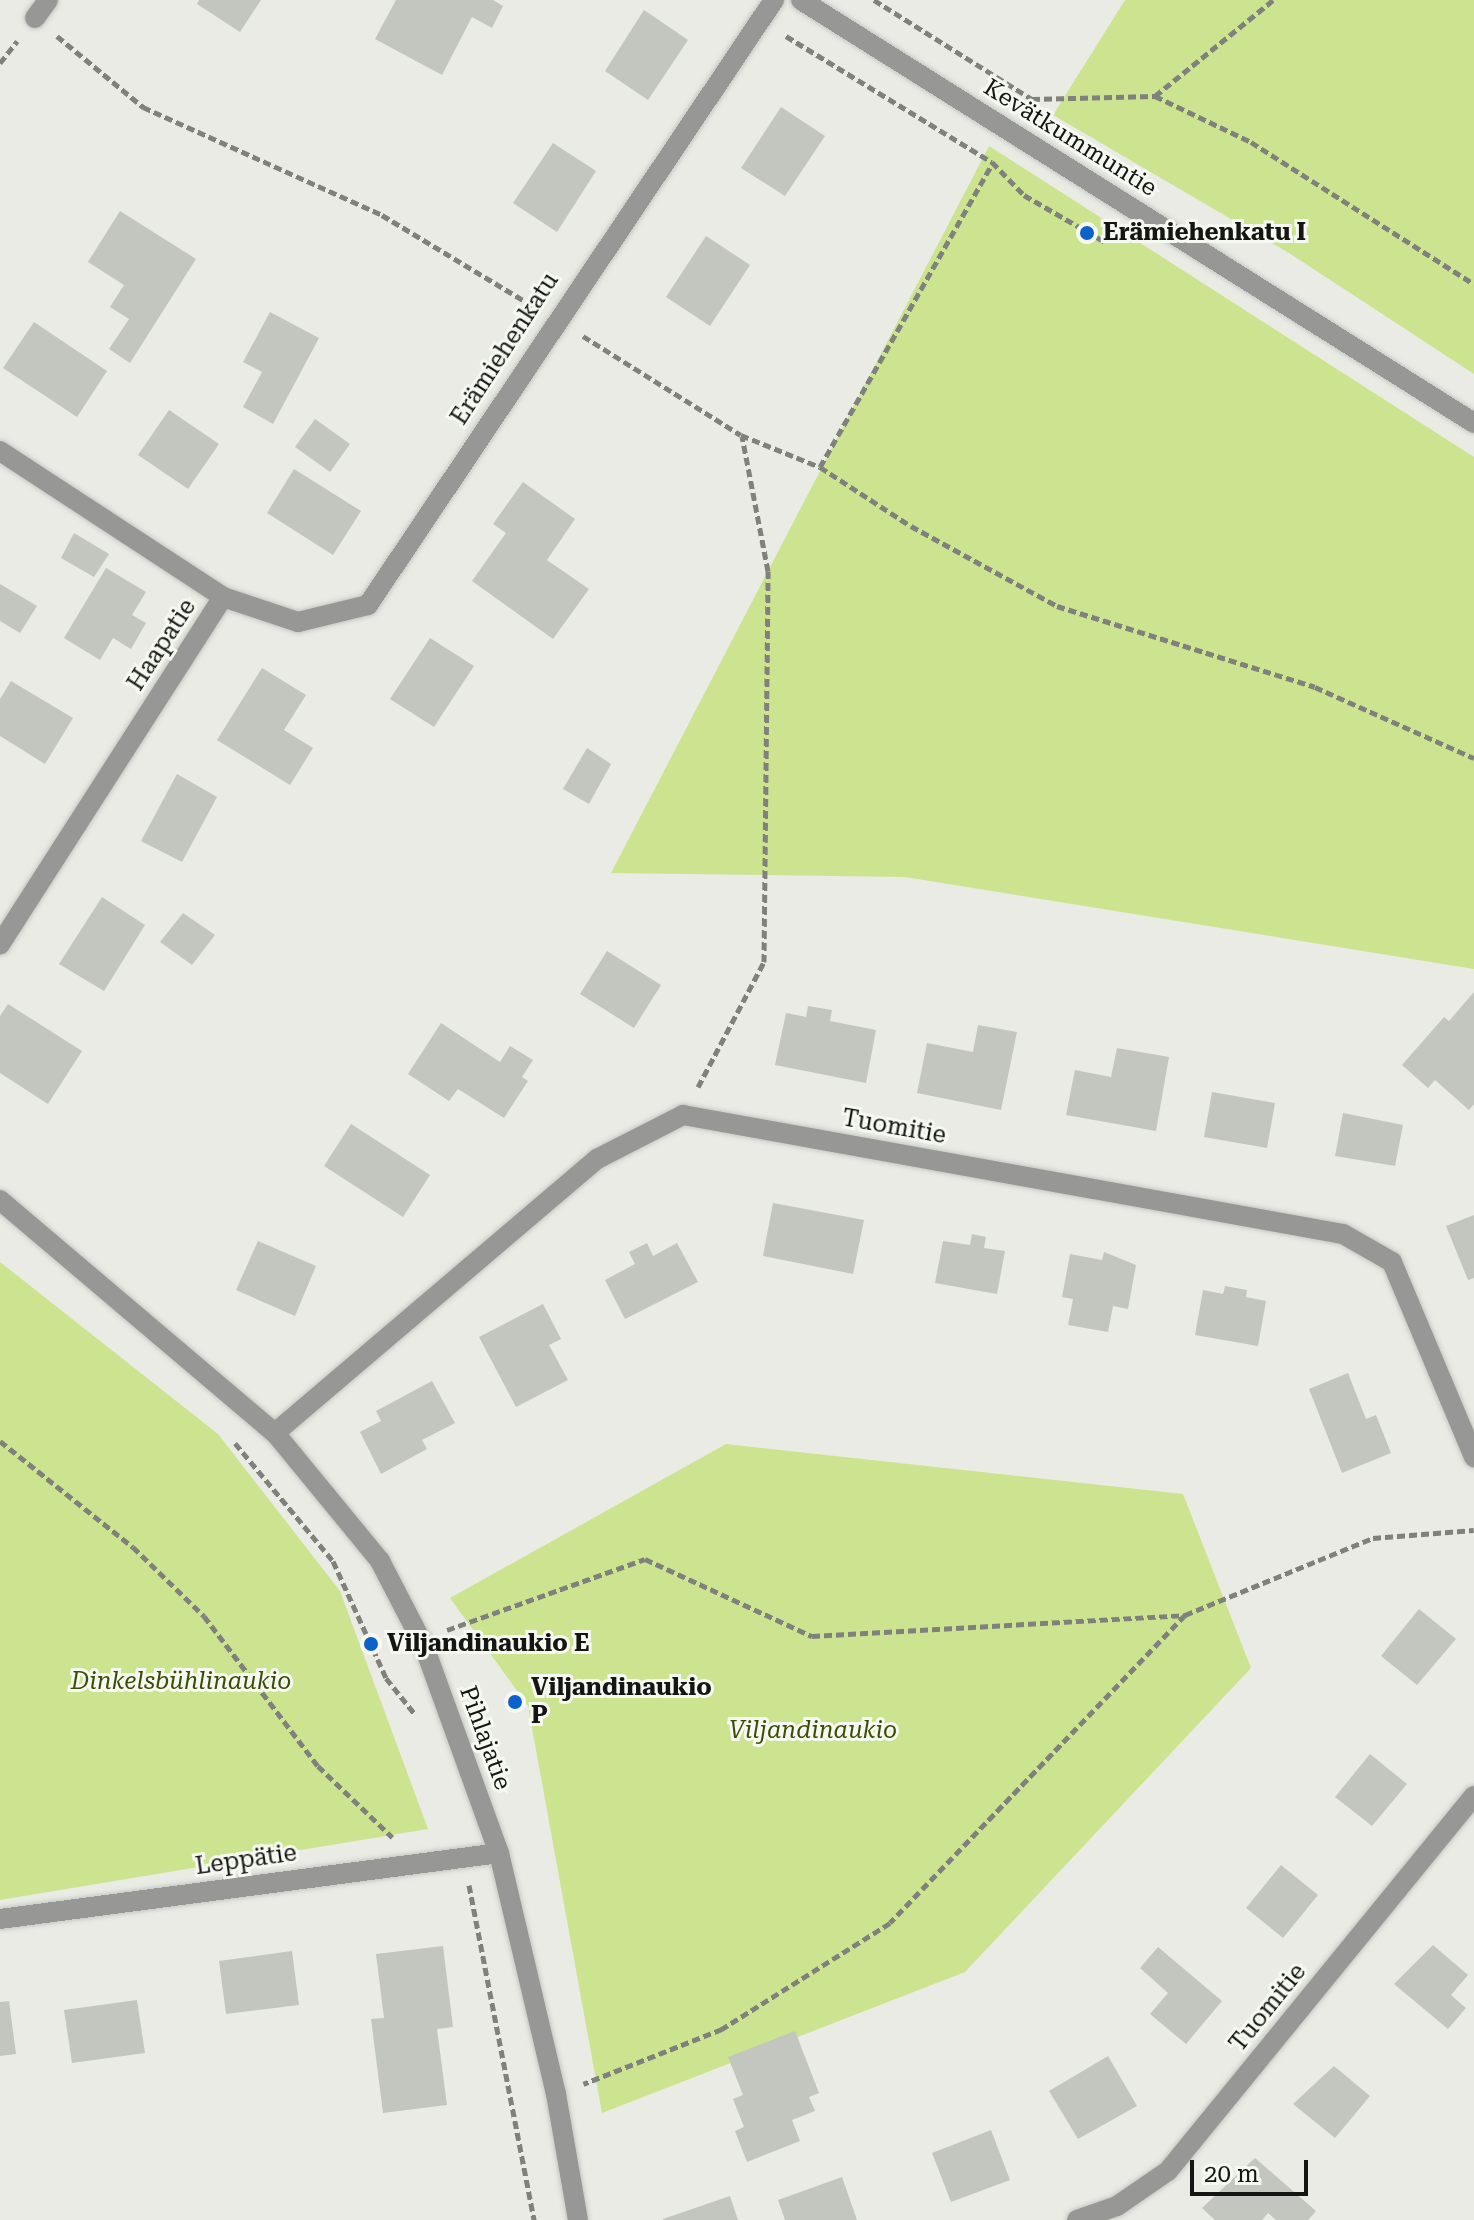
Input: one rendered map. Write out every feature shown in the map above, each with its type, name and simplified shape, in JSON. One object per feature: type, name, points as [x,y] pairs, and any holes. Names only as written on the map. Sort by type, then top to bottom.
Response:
[{"type":"street","points":[[35,18],[48,0]]},
{"type":"street","name":"Erämiehenkatu","points":[[223,597],[298,622],[368,605],[555,319],[774,0]]},
{"type":"street","name":"Kevätkummuntie","points":[[801,0],[1474,423]]},
{"type":"street","name":"Haapatie","points":[[0,451],[223,597],[0,945]]},
{"type":"street","points":[[275,1433],[597,1159],[683,1115]]},
{"type":"street","name":"Tuomitie","points":[[683,1115],[1343,1234],[1392,1262],[1474,1457]]},
{"type":"street","name":"Pihlajatie","points":[[0,1200],[275,1433],[380,1561],[424,1646],[499,1853],[556,2094],[578,2220]]},
{"type":"street","name":"Tuomitie","points":[[1077,2220],[1117,2206],[1168,2171],[1474,1796]]},
{"type":"street","name":"Leppätie","points":[[0,1919],[499,1853]]},
{"type":"path","points":[[874,0],[1032,99],[1155,96],[1251,142],[1474,284]]},
{"type":"path","points":[[1155,96],[1273,0]]},
{"type":"path","points":[[35,18],[143,107],[382,215],[741,435],[820,467],[911,526],[1057,606],[1315,687],[1474,758]]},
{"type":"path","points":[[759,20],[992,162],[1024,195],[1105,242]]},
{"type":"path","points":[[820,467],[992,162],[1015,133],[1032,99]]},
{"type":"path","points":[[683,1115],[764,962],[768,571],[741,435]]},
{"type":"path","points":[[225,1431],[333,1561],[386,1678],[425,1727]]},
{"type":"path","points":[[0,1441],[133,1547],[204,1616],[318,1766],[418,1863]]},
{"type":"path","points":[[424,1646],[453,1625],[645,1559],[812,1636],[1185,1615],[1373,1538],[1474,1530]]},
{"type":"path","points":[[556,2094],[722,2029],[890,1923],[1185,1615]]},
{"type":"path","points":[[464,1857],[534,2220]]},
{"type":"green space","points":[[1125,0],[1474,0],[1474,374],[1289,253],[1053,115]]},
{"type":"green space","points":[[989,146],[1474,457],[1474,969],[905,877],[611,873]]},
{"type":"green space","name":"Dinkelsbühlinaukio","points":[[0,1262],[218,1434],[340,1591],[428,1829],[0,1900]]},
{"type":"green space","name":"Viljandinaukio","points":[[726,1444],[1183,1494],[1251,1668],[965,1972],[602,2113],[528,1706],[450,1598]]},
{"type":"building","points":[[199,0],[261,0],[240,32],[197,4]]},
{"type":"building","points":[[396,0],[493,0],[503,6],[492,28],[472,17],[442,75],[375,39]]},
{"type":"building","points":[[644,10],[688,40],[648,100],[605,71]]},
{"type":"building","points":[[781,107],[825,136],[785,196],[741,168]]},
{"type":"building","points":[[553,143],[596,171],[557,232],[513,203]]},
{"type":"building","points":[[120,211],[196,259],[130,363],[109,349],[129,319],[110,307],[124,285],[88,262]]},
{"type":"building","points":[[706,236],[750,265],[710,326],[666,297]]},
{"type":"building","points":[[270,312],[319,338],[273,424],[243,407],[262,372],[243,362]]},
{"type":"building","points":[[34,322],[107,371],[77,417],[3,368]]},
{"type":"building","points":[[169,410],[219,444],[188,489],[138,455]]},
{"type":"building","points":[[315,419],[350,444],[330,472],[295,447]]},
{"type":"building","points":[[294,469],[361,511],[333,555],[267,513]]},
{"type":"building","points":[[523,482],[575,519],[547,560],[589,589],[553,639],[472,581],[506,533],[493,524]]},
{"type":"building","points":[[74,533],[109,554],[94,577],[61,558]]},
{"type":"building","points":[[106,568],[146,592],[132,615],[146,623],[131,649],[113,638],[100,660],[64,638]]},
{"type":"building","points":[[0,584],[37,606],[20,633],[0,621]]},
{"type":"building","points":[[430,638],[474,666],[434,727],[390,699]]},
{"type":"building","points":[[262,668],[306,695],[284,730],[313,748],[290,785],[217,740]]},
{"type":"building","points":[[11,681],[73,718],[45,764],[0,736],[0,699]]},
{"type":"building","points":[[587,748],[611,764],[589,804],[563,789]]},
{"type":"building","points":[[177,774],[217,797],[182,862],[141,841]]},
{"type":"building","points":[[102,897],[145,925],[104,991],[59,964]]},
{"type":"building","points":[[183,913],[215,935],[192,965],[160,942]]},
{"type":"building","points":[[607,951],[661,985],[634,1028],[580,994]]},
{"type":"building","points":[[1474,992],[1474,1104],[1469,1110],[1435,1080],[1428,1088],[1402,1065],[1444,1017],[1449,1021]]},
{"type":"building","points":[[8,1004],[82,1051],[48,1104],[0,1073],[0,1016]]},
{"type":"building","points":[[808,1006],[832,1010],[830,1021],[876,1030],[866,1083],[775,1065],[786,1013],[806,1017]]},
{"type":"building","points":[[441,1023],[500,1062],[510,1046],[533,1060],[522,1077],[528,1081],[504,1118],[458,1089],[449,1101],[408,1074]]},
{"type":"building","points":[[978,1025],[1017,1032],[1001,1110],[917,1093],[927,1043],[973,1052]]},
{"type":"building","points":[[1117,1048],[1169,1057],[1156,1131],[1066,1115],[1075,1070],[1111,1077]]},
{"type":"building","points":[[1212,1092],[1275,1103],[1267,1148],[1204,1137]]},
{"type":"building","points":[[1343,1113],[1403,1125],[1395,1166],[1335,1156]]},
{"type":"building","points":[[351,1124],[430,1175],[403,1217],[324,1166]]},
{"type":"building","points":[[773,1203],[864,1220],[853,1274],[763,1256]]},
{"type":"building","points":[[1474,1215],[1474,1278],[1468,1280],[1446,1226]]},
{"type":"building","points":[[972,1234],[986,1237],[984,1248],[1005,1251],[997,1294],[935,1283],[943,1241],[970,1245]]},
{"type":"building","points":[[258,1241],[316,1266],[295,1316],[236,1290]]},
{"type":"building","points":[[647,1243],[653,1256],[677,1243],[698,1282],[625,1319],[605,1280],[635,1264],[629,1252]]},
{"type":"building","points":[[1104,1252],[1136,1265],[1128,1309],[1113,1306],[1108,1332],[1068,1325],[1073,1299],[1062,1297],[1070,1254],[1102,1260]]},
{"type":"building","points":[[1225,1286],[1247,1290],[1246,1297],[1266,1301],[1258,1346],[1195,1335],[1203,1290],[1223,1294]]},
{"type":"building","points":[[543,1304],[561,1339],[549,1345],[568,1380],[516,1407],[479,1337]]},
{"type":"building","points":[[1348,1373],[1366,1419],[1376,1415],[1391,1453],[1342,1473],[1309,1389]]},
{"type":"building","points":[[432,1381],[455,1423],[422,1440],[427,1449],[381,1474],[360,1432],[381,1421],[376,1411]]},
{"type":"building","points":[[1419,1609],[1456,1639],[1417,1685],[1381,1656]]},
{"type":"building","points":[[1370,1754],[1407,1784],[1372,1826],[1335,1797]]},
{"type":"building","points":[[1281,1865],[1318,1895],[1283,1938],[1246,1908]]},
{"type":"building","points":[[1433,1945],[1468,1975],[1451,1995],[1466,2008],[1448,2029],[1394,1984]]},
{"type":"building","points":[[443,1946],[453,2027],[437,2029],[447,2105],[383,2113],[371,2019],[384,2018],[376,1954]]},
{"type":"building","points":[[1158,1947],[1222,2001],[1186,2044],[1150,2014],[1168,1993],[1140,1968]]},
{"type":"building","points":[[292,1951],[299,2005],[226,2014],[219,1961]]},
{"type":"building","points":[[137,2000],[145,2053],[72,2063],[64,2010]]},
{"type":"building","points":[[9,2001],[16,2054],[0,2056],[0,2002]]},
{"type":"building","points":[[795,2031],[819,2093],[809,2097],[815,2111],[792,2120],[800,2141],[747,2162],[735,2131],[744,2127],[733,2099],[743,2095],[728,2057]]},
{"type":"building","points":[[1108,2056],[1137,2106],[1078,2139],[1049,2091]]},
{"type":"building","points":[[1334,2066],[1370,2096],[1335,2138],[1293,2104]]},
{"type":"building","points":[[991,2130],[1010,2180],[951,2202],[932,2153]]},
{"type":"building","points":[[1255,2158],[1316,2211],[1308,2220],[1276,2220],[1268,2213],[1262,2220],[1215,2220],[1202,2208]]},
{"type":"building","points":[[842,2177],[857,2220],[785,2220],[778,2200]]},
{"type":"building","points":[[730,2196],[738,2220],[663,2220],[663,2219]]},
{"type":"place","name":"Erämiehenkatu I","points":[[1087,233]]},
{"type":"place","name":"Viljandinaukio E","points":[[371,1644]]},
{"type":"place","name":"Viljandinaukio P","points":[[515,1702]]}]
